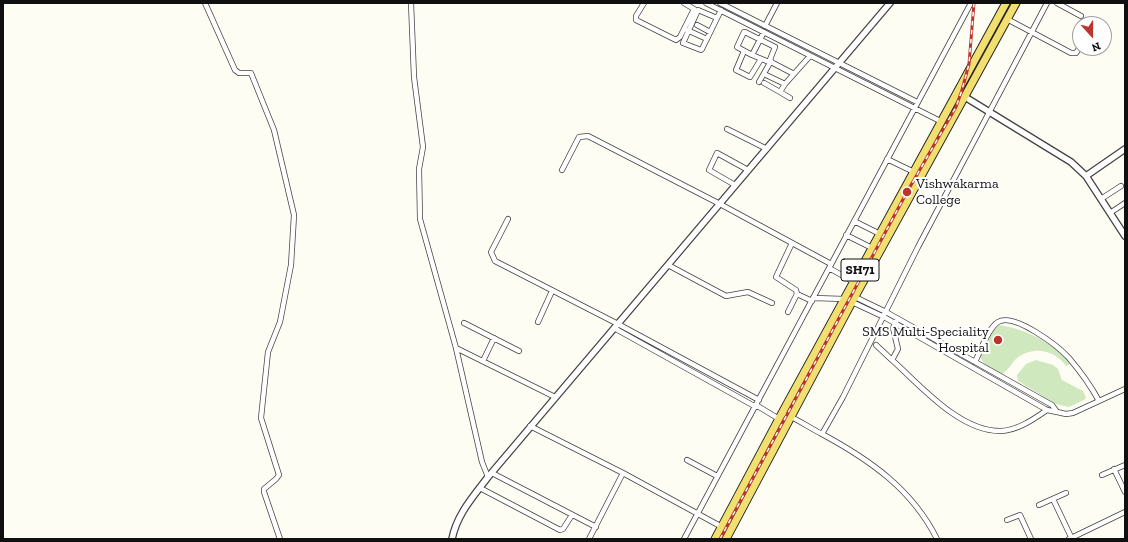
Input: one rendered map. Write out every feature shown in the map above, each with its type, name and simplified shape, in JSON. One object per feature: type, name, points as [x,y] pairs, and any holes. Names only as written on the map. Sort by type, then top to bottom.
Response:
[{"type":"main road","name":"SH71","points":[[716,539],[780,416],[1006,3]]},
{"type":"main road","name":"SH71","points":[[726,539],[854,299],[1016,3]]},
{"type":"street","points":[[205,3],[235,70],[239,73],[251,73],[264,100],[274,130],[294,215],[291,265],[280,322],[268,352],[261,418],[278,475],[276,479],[264,489],[264,492],[280,539]]},
{"type":"street","points":[[411,3],[414,77],[423,147],[419,169],[420,219],[456,348],[482,462],[490,475],[596,526]]},
{"type":"street","points":[[644,3],[636,16],[636,20],[676,40],[680,37],[694,9],[684,3]]},
{"type":"street","points":[[703,11],[707,3],[810,56],[837,66],[917,102]]},
{"type":"street","points":[[720,3],[914,109],[942,122]]},
{"type":"street","points":[[764,26],[777,3]]},
{"type":"street","points":[[452,539],[460,515],[530,426],[890,3]]},
{"type":"street","points":[[684,539],[971,3]]},
{"type":"street","points":[[822,434],[1046,3]]},
{"type":"street","points":[[1057,3],[1081,16]]},
{"type":"street","points":[[717,18],[698,10],[682,43],[698,51],[702,49],[721,10]]},
{"type":"street","points":[[1007,19],[1072,53]]},
{"type":"street","points":[[697,25],[710,32]]},
{"type":"street","points":[[687,30],[707,39]]},
{"type":"street","points":[[744,32],[776,49],[769,62],[744,51],[737,46],[744,32]]},
{"type":"street","points":[[752,55],[764,32]]},
{"type":"street","points":[[744,51],[736,70],[750,77],[761,59]]},
{"type":"street","points":[[776,52],[764,74],[762,83],[790,98]]},
{"type":"street","points":[[780,92],[785,84],[810,56]]},
{"type":"street","points":[[771,62],[794,74]]},
{"type":"street","points":[[764,74],[785,84]]},
{"type":"street","points":[[965,98],[1071,162],[1086,176],[1125,236]]},
{"type":"street","points":[[727,129],[767,149]]},
{"type":"street","points":[[562,170],[579,137],[588,136],[792,243],[854,282]]},
{"type":"street","points":[[1086,176],[1125,149]]},
{"type":"street","points":[[735,185],[709,170],[717,154],[748,170]]},
{"type":"street","points":[[887,159],[914,172]]},
{"type":"street","points":[[1101,199],[1121,186]]},
{"type":"street","points":[[1110,213],[1125,203]]},
{"type":"street","points":[[508,219],[492,248],[493,258],[495,261],[616,326],[756,406],[780,416],[792,417],[865,458],[892,479],[920,510],[937,539]]},
{"type":"street","points":[[854,221],[880,234]]},
{"type":"street","points":[[846,235],[872,248]]},
{"type":"street","points":[[792,243],[776,277],[796,290],[797,294],[813,299],[844,299]]},
{"type":"street","points":[[668,265],[726,296],[748,292],[772,303]]},
{"type":"street","points":[[538,322],[552,291]]},
{"type":"street","points":[[788,312],[797,294]]},
{"type":"street","points":[[854,299],[885,314],[1006,388],[1047,410],[1066,414],[1073,413],[1125,389]]},
{"type":"street","points":[[975,362],[997,322],[1005,319],[1018,323],[1045,338],[1068,357],[1099,401]]},
{"type":"street","points":[[892,360],[898,349],[894,328],[897,321]]},
{"type":"street","points":[[897,321],[1052,405],[1057,412]]},
{"type":"street","points":[[464,323],[519,351]]},
{"type":"street","points":[[616,326],[759,400]]},
{"type":"street","points":[[483,362],[494,338]]},
{"type":"street","points":[[876,345],[953,414],[986,429],[1000,431],[1009,430],[1047,410]]},
{"type":"street","points":[[456,348],[555,397]]},
{"type":"street","points":[[1006,388],[1009,382]]},
{"type":"street","points":[[530,426],[623,473],[722,527]]},
{"type":"street","points":[[687,460],[717,476]]},
{"type":"street","points":[[1102,475],[1125,465]]},
{"type":"street","points":[[1114,469],[1125,492]]},
{"type":"street","points":[[589,539],[623,473]]},
{"type":"street","points":[[480,488],[560,530],[563,529],[572,515]]},
{"type":"street","points":[[1039,505],[1066,493]]},
{"type":"street","points":[[1053,499],[1071,539],[1125,512]]},
{"type":"street","points":[[1007,520],[1020,515],[1031,539]]},
{"type":"green space","points":[[997,325],[1016,329],[1037,337],[1057,350],[1070,364],[1066,366],[1056,356],[1043,351],[1036,351],[1023,354],[1017,358],[1002,374],[992,369],[983,362],[980,356],[989,339],[989,331]]},
{"type":"green space","points":[[1036,360],[1053,365],[1058,369],[1062,380],[1083,391],[1086,398],[1069,407],[1056,404],[1018,381],[1017,375],[1026,364]]},
{"type":"railway","points":[[720,539],[907,192],[956,107],[969,64],[974,3]]},
{"type":"place","name":"Vishwakarma College","points":[[907,192]]},
{"type":"place","name":"SMS Multi-Speciality Hospital","points":[[998,340]]}]
